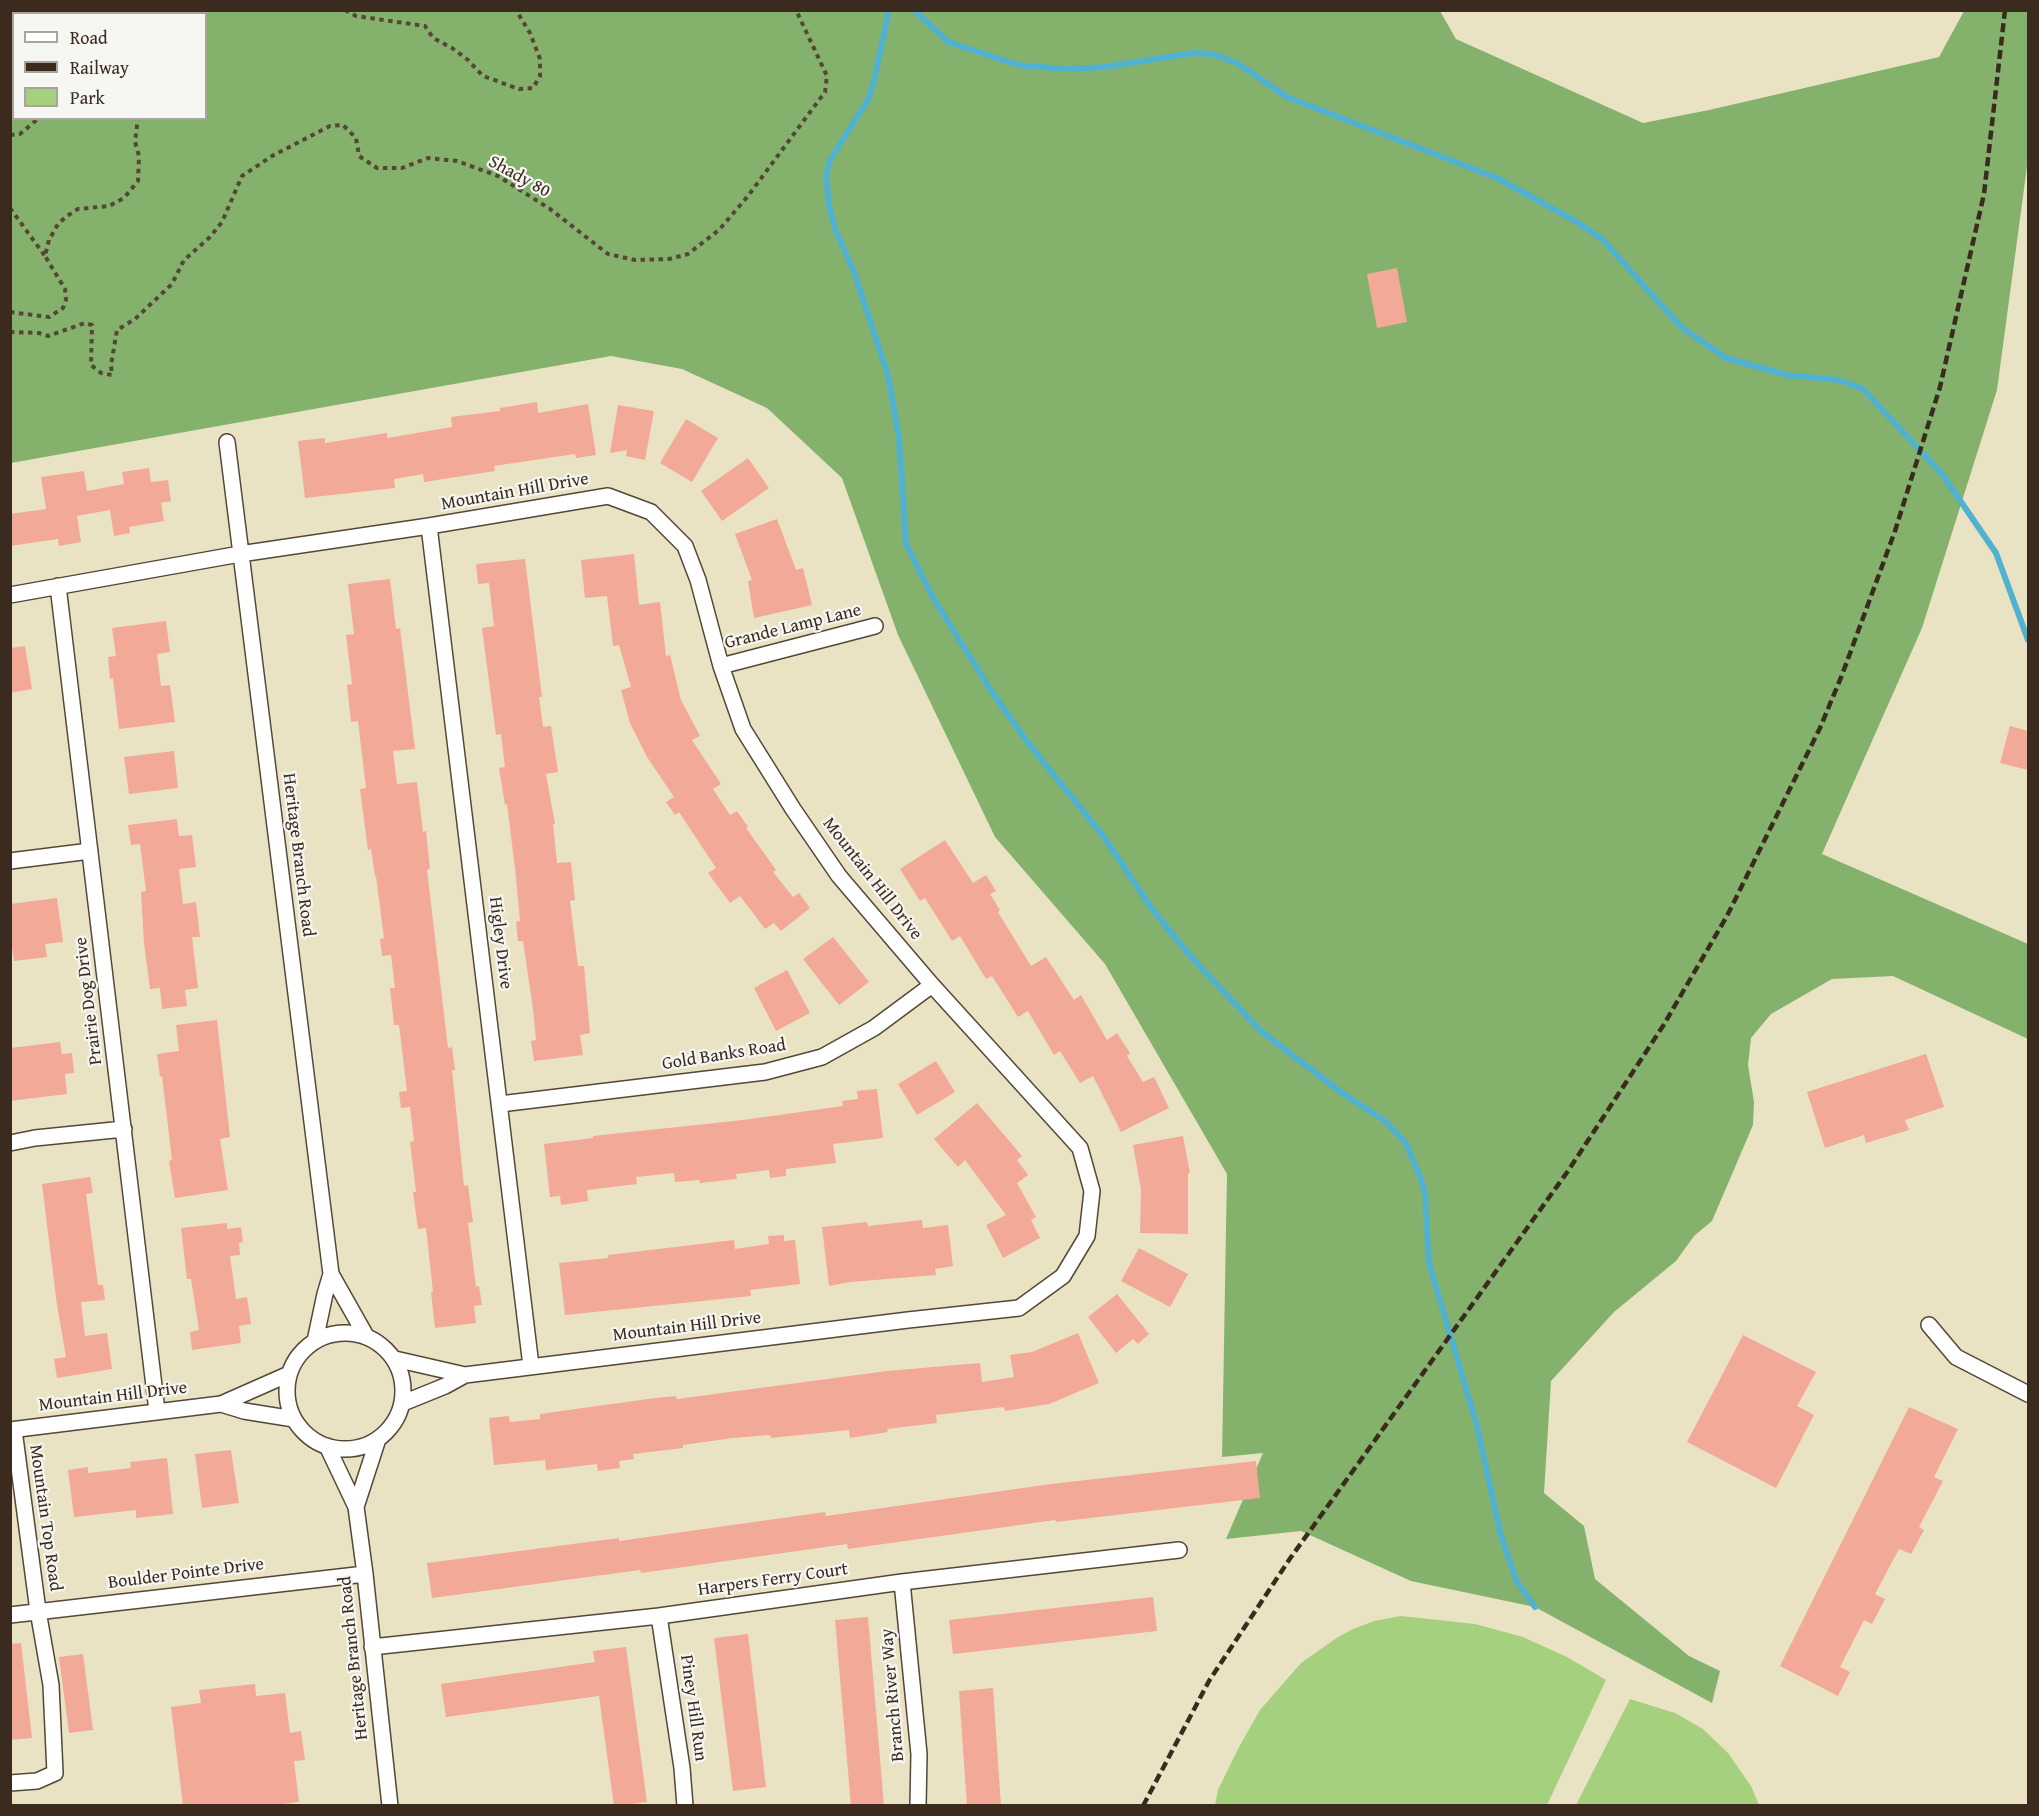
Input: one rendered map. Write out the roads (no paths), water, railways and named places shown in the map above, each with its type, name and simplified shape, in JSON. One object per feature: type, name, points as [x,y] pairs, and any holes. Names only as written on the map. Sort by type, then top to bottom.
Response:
[{"type":"street","name":"Heritage Branch Road","points":[[227,442],[331,1274],[366,1336]]},
{"type":"street","name":"Mountain Hill Drive","points":[[10,595],[240,554],[608,496],[651,512],[685,546],[698,580],[721,666],[743,729],[793,809],[839,876],[932,985],[1080,1148],[1092,1191],[1087,1236],[1063,1276],[1019,1308],[465,1375],[395,1359]]},
{"type":"street","name":"Higley Drive","points":[[429,526],[501,1104],[531,1366]]},
{"type":"street","name":"Prairie Dog Drive","points":[[58,586],[157,1411]]},
{"type":"street","name":"Grande Lamp Lane","points":[[721,666],[875,626]]},
{"type":"street","points":[[10,861],[90,851]]},
{"type":"street","name":"Gold Banks Road","points":[[501,1104],[765,1072],[822,1057],[874,1028],[932,985]]},
{"type":"street","points":[[10,1143],[35,1138],[124,1129]]},
{"type":"street","name":"Heritage Branch Road","points":[[315,1341],[324,1294],[331,1274]]},
{"type":"street","points":[[1929,1325],[1956,1357],[2028,1395]]},
{"type":"street","points":[[349,1332],[366,1336],[382,1345],[395,1359],[402,1373],[403,1403],[398,1417],[389,1430],[378,1439],[362,1447],[344,1449],[327,1446],[308,1436],[294,1419],[288,1397],[289,1374],[295,1361],[315,1341],[331,1334],[349,1332]]},
{"type":"street","name":"Mountain Hill Drive","points":[[12,1430],[221,1404],[289,1374]]},
{"type":"street","name":"Mountain Hill Drive","points":[[403,1403],[446,1386],[465,1375]]},
{"type":"street","name":"Mountain Hill Drive","points":[[221,1404],[244,1411],[294,1419]]},
{"type":"street","name":"Mountain Top Road","points":[[10,1783],[37,1781],[55,1773],[51,1685],[12,1430]]},
{"type":"street","name":"Heritage Branch Road","points":[[356,1507],[378,1439]]},
{"type":"street","name":"Heritage Branch Road","points":[[327,1446],[356,1507],[390,1806]]},
{"type":"street","name":"Harpers Ferry Court","points":[[372,1647],[659,1616],[903,1582],[1179,1550]]},
{"type":"street","name":"Boulder Pointe Drive","points":[[10,1615],[365,1574]]},
{"type":"street","name":"Branch River Way","points":[[903,1582],[919,1754],[918,1806]]},
{"type":"street","name":"Piney Hill Run","points":[[659,1616],[682,1768],[685,1806]]},
{"type":"waterway","points":[[889,10],[868,100],[830,160],[826,176],[829,205],[835,229],[854,272],[888,375],[899,438],[906,544],[932,596],[992,692],[1028,743],[1104,837],[1152,909],[1192,958],[1261,1031],[1342,1093],[1384,1120],[1405,1142],[1425,1193],[1429,1263],[1477,1426],[1501,1536],[1517,1582],[1535,1607]]},
{"type":"waterway","points":[[914,10],[948,42],[1018,65],[1065,69],[1105,67],[1193,53],[1214,54],[1237,63],[1287,97],[1497,178],[1577,222],[1603,240],[1681,327],[1726,358],[1787,375],[1839,380],[1863,389],[1942,474],[1996,553],[2028,640]]},
{"type":"railway","points":[[1143,1806],[1209,1681],[1289,1560],[1568,1171],[1663,1026],[1727,916],[1820,728],[1895,531],[1940,387],[1984,194],[2005,10]]}]
